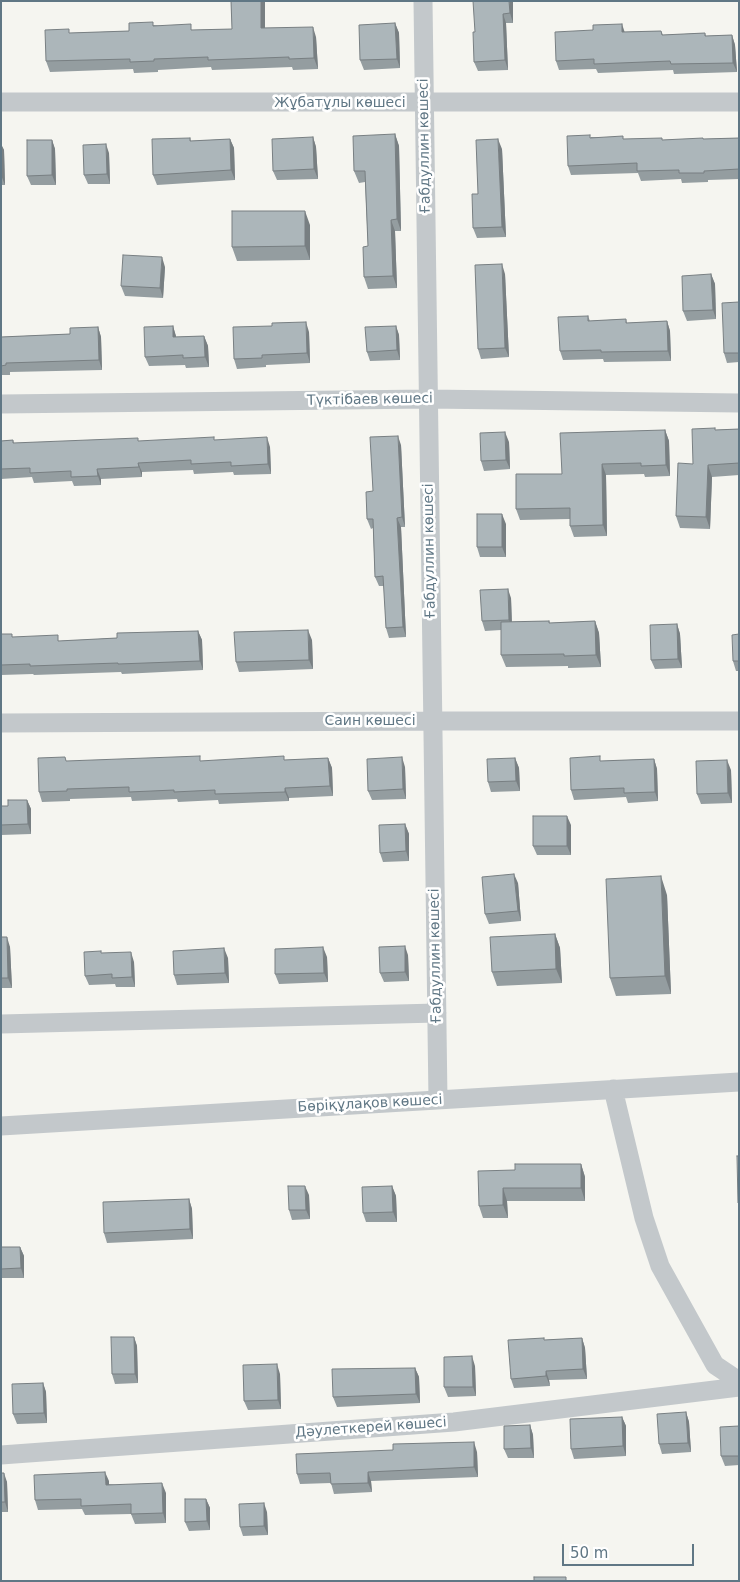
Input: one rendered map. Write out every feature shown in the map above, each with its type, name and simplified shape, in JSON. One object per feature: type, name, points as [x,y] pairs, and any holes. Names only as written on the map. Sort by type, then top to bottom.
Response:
[{"type":"street","name":"Ғабдуллин көшесі","points":[[423,1],[438,1100]]},
{"type":"street","name":"Жұбатұлы көшесі","points":[[1,102],[739,102]]},
{"type":"street","name":"Түктібаев көшесі","points":[[1,404],[428,399],[739,403]]},
{"type":"street","name":"Саин көшесі","points":[[1,723],[433,720],[739,721]]},
{"type":"street","points":[[1,1024],[437,1013]]},
{"type":"street","name":"Бөріқұлақов көшесі","points":[[1,1126],[739,1082]]},
{"type":"street","points":[[613,1089],[644,1218],[660,1266],[715,1365],[739,1381]]},
{"type":"street","name":"Дәулеткерей көшесі","points":[[1,1455],[454,1422],[739,1388]]},
{"type":"building","points":[[231,1],[261,1],[261,28],[313,27],[314,58],[208,60],[208,57],[130,62],[130,59],[46,61],[45,30],[69,29],[69,33],[129,31],[129,23],[153,22],[153,26],[191,24],[191,30],[232,29]]},
{"type":"building","points":[[473,1],[509,1],[510,13],[503,14],[505,60],[474,62]]},
{"type":"building","points":[[395,23],[397,59],[360,60],[359,25]]},
{"type":"building","points":[[622,24],[622,32],[661,31],[662,35],[705,33],[705,36],[732,35],[733,63],[671,64],[670,61],[594,64],[594,59],[556,61],[555,32],[593,30],[593,25]]},
{"type":"building","points":[[395,134],[397,219],[391,220],[393,276],[364,277],[363,247],[368,246],[365,171],[354,171],[353,136]]},
{"type":"building","points":[[590,135],[590,138],[623,136],[623,139],[662,138],[662,140],[739,138],[739,169],[704,171],[704,173],[679,173],[679,170],[637,171],[637,163],[568,166],[567,136]]},
{"type":"building","points":[[313,137],[314,169],[273,171],[272,139]]},
{"type":"building","points":[[190,138],[190,141],[230,139],[231,170],[153,175],[152,139]]},
{"type":"building","points":[[498,139],[502,227],[473,228],[472,194],[478,194],[476,140]]},
{"type":"building","points":[[27,140],[52,140],[52,175],[27,176]]},
{"type":"building","points":[[106,144],[107,174],[84,175],[83,145]]},
{"type":"building","points":[[232,211],[305,211],[305,246],[232,247]]},
{"type":"building","points":[[123,255],[162,257],[160,288],[121,286]]},
{"type":"building","points":[[502,264],[505,348],[478,349],[475,265]]},
{"type":"building","points":[[711,274],[713,310],[683,311],[682,276]]},
{"type":"building","points":[[739,302],[739,353],[724,353],[722,303]]},
{"type":"building","points":[[588,316],[588,321],[626,319],[626,323],[667,321],[668,351],[560,351],[558,317]]},
{"type":"building","points":[[306,322],[307,353],[262,355],[262,358],[234,359],[233,327],[272,326],[272,323]]},
{"type":"building","points":[[173,326],[173,337],[204,336],[205,357],[183,358],[183,355],[145,357],[144,327]]},
{"type":"building","points":[[396,326],[397,350],[367,352],[365,327]]},
{"type":"building","points":[[98,327],[99,360],[6,363],[6,365],[1,366],[1,337],[70,334],[70,328]]},
{"type":"building","points":[[715,428],[715,430],[739,429],[739,463],[708,465],[706,517],[676,516],[678,463],[693,464],[692,429]]},
{"type":"building","points":[[665,430],[666,465],[641,466],[641,463],[602,464],[603,525],[570,526],[570,508],[516,509],[516,474],[562,474],[560,433]]},
{"type":"building","points":[[505,432],[506,460],[481,461],[480,433]]},
{"type":"building","points":[[398,436],[402,517],[397,518],[403,627],[386,628],[383,576],[375,577],[373,519],[367,519],[366,492],[373,491],[370,437]]},
{"type":"building","points":[[214,437],[214,440],[267,437],[268,464],[231,466],[231,462],[191,464],[191,460],[138,463],[139,467],[97,469],[98,476],[71,477],[71,471],[30,473],[30,468],[1,469],[1,441],[13,440],[13,443],[138,438],[138,441]]},
{"type":"building","points":[[477,514],[502,514],[502,547],[477,547]]},
{"type":"building","points":[[508,589],[509,620],[482,621],[480,590]]},
{"type":"building","points":[[549,621],[549,623],[595,621],[596,655],[501,655],[501,622]]},
{"type":"building","points":[[677,624],[678,659],[651,660],[650,625]]},
{"type":"building","points":[[308,630],[309,660],[236,662],[234,632]]},
{"type":"building","points":[[198,631],[200,661],[30,666],[30,664],[1,665],[1,634],[12,634],[12,637],[58,635],[58,641],[117,638],[117,633]]},
{"type":"building","points":[[739,634],[739,661],[733,661],[732,635]]},
{"type":"building","points":[[200,756],[200,761],[284,756],[284,760],[328,758],[330,786],[285,788],[285,792],[215,794],[215,790],[129,792],[129,787],[39,792],[38,758],[65,757],[66,761]]},
{"type":"building","points":[[600,756],[600,761],[654,759],[655,792],[624,793],[624,788],[571,790],[570,758]]},
{"type":"building","points":[[402,757],[403,789],[368,791],[367,759]]},
{"type":"building","points":[[515,758],[516,781],[488,782],[487,759]]},
{"type":"building","points":[[727,760],[728,793],[697,794],[696,761]]},
{"type":"building","points":[[8,800],[27,800],[28,824],[1,825],[1,806],[8,806]]},
{"type":"building","points":[[533,816],[567,816],[567,846],[533,846]]},
{"type":"building","points":[[405,824],[406,851],[380,853],[379,825]]},
{"type":"building","points":[[514,874],[518,911],[485,914],[482,877]]},
{"type":"building","points":[[661,876],[665,976],[610,978],[606,879]]},
{"type":"building","points":[[555,934],[556,969],[492,972],[490,937]]},
{"type":"building","points":[[1,937],[7,937],[8,978],[1,978]]},
{"type":"building","points":[[405,946],[405,972],[380,973],[379,947]]},
{"type":"building","points":[[323,947],[324,973],[275,974],[275,949]]},
{"type":"building","points":[[224,948],[225,973],[174,975],[173,951]]},
{"type":"building","points":[[101,951],[101,953],[131,952],[132,977],[112,978],[112,974],[85,976],[84,952]]},
{"type":"building","points":[[737,1156],[739,1156],[739,1203],[738,1203]]},
{"type":"building","points":[[515,1164],[581,1164],[581,1188],[503,1188],[503,1205],[479,1206],[478,1171],[515,1170]]},
{"type":"building","points":[[288,1186],[305,1186],[306,1210],[289,1210]]},
{"type":"building","points":[[392,1186],[393,1212],[363,1213],[362,1187]]},
{"type":"building","points":[[189,1199],[190,1229],[104,1233],[103,1202]]},
{"type":"building","points":[[1,1247],[20,1247],[21,1268],[1,1269]]},
{"type":"building","points":[[111,1337],[134,1337],[135,1374],[112,1374]]},
{"type":"building","points":[[544,1338],[544,1340],[582,1338],[583,1369],[546,1371],[546,1376],[511,1379],[508,1340]]},
{"type":"building","points":[[472,1356],[473,1387],[444,1387],[444,1357]]},
{"type":"building","points":[[277,1364],[278,1400],[244,1401],[243,1365]]},
{"type":"building","points":[[415,1368],[416,1394],[333,1397],[332,1369]]},
{"type":"building","points":[[43,1383],[44,1413],[13,1414],[12,1384]]},
{"type":"building","points":[[686,1412],[688,1443],[659,1444],[657,1414]]},
{"type":"building","points":[[622,1417],[623,1446],[571,1449],[570,1419]]},
{"type":"building","points":[[530,1425],[531,1448],[504,1449],[504,1426]]},
{"type":"building","points":[[739,1426],[739,1456],[721,1456],[720,1427]]},
{"type":"building","points":[[474,1442],[474,1467],[368,1472],[368,1483],[331,1484],[330,1473],[297,1474],[296,1454],[393,1450],[393,1444]]},
{"type":"building","points":[[105,1472],[106,1485],[162,1483],[163,1513],[131,1514],[131,1504],[81,1506],[81,1499],[35,1500],[34,1475]]},
{"type":"building","points":[[1,1473],[4,1473],[5,1502],[1,1502]]},
{"type":"building","points":[[185,1499],[206,1499],[207,1521],[185,1522]]},
{"type":"building","points":[[264,1503],[264,1526],[240,1527],[239,1504]]},
{"type":"building","points":[[534,1577],[566,1577],[566,1581],[534,1581]]}]
